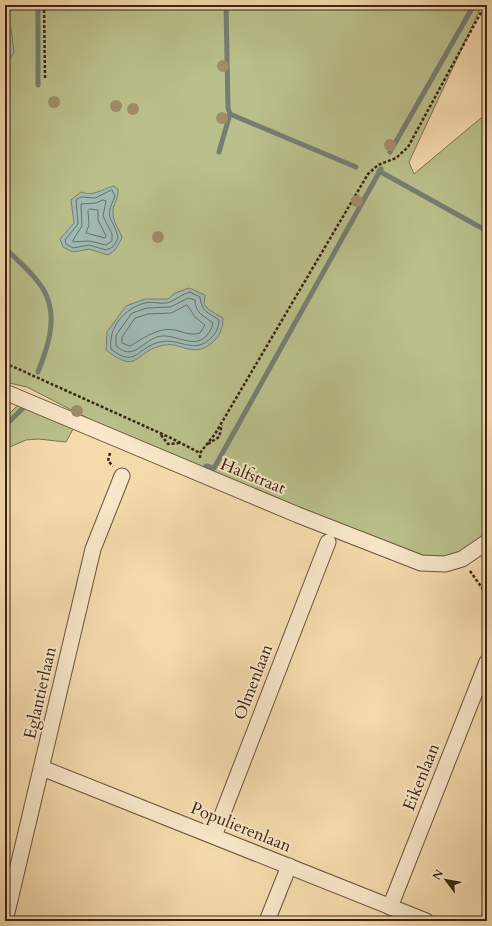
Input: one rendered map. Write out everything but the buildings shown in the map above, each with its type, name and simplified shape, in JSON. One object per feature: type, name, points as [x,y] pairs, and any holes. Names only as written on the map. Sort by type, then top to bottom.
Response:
[{"type":"street","name":"Halfstraat","points":[[5,392],[200,474],[421,563],[445,564],[462,559],[487,542]]},
{"type":"street","name":"Eglantierlaan","points":[[5,921],[93,549],[122,476]]},
{"type":"street","name":"Olmenlaan","points":[[214,836],[328,542]]},
{"type":"street","name":"Eikenlaan","points":[[390,907],[487,662]]},
{"type":"street","name":"Populierenlaan","points":[[42,768],[426,921]]},
{"type":"street","points":[[267,921],[289,866]]},
{"type":"path","points":[[44,5],[45,78]]},
{"type":"path","points":[[200,474],[200,453],[222,422],[368,174],[378,165],[396,158],[408,147],[485,5]]},
{"type":"path","points":[[5,363],[160,433],[200,453]]},
{"type":"path","points":[[206,445],[219,437],[222,422]]},
{"type":"path","points":[[160,433],[168,444],[180,443]]},
{"type":"path","points":[[115,439],[108,460],[122,476]]},
{"type":"path","points":[[462,559],[487,595]]},
{"type":"green space","points":[[5,5],[482,5],[409,162],[414,174],[487,113],[487,535],[450,559],[426,558],[225,481],[91,420],[27,387],[5,382]]},
{"type":"green space","points":[[19,404],[73,429],[66,442],[38,439],[26,440],[5,449],[5,414],[9,414]]},
{"type":"water","points":[[5,24],[11,28],[14,52],[5,68]]},
{"type":"water","points":[[114,186],[118,189],[118,193],[113,211],[113,217],[122,238],[115,250],[108,255],[89,249],[73,252],[63,247],[60,239],[74,223],[71,200],[81,192],[90,194]]},
{"type":"water","points":[[189,288],[205,295],[204,304],[208,309],[223,318],[219,335],[207,346],[193,350],[174,345],[160,346],[130,362],[116,357],[106,350],[107,332],[126,306],[145,299],[168,299],[175,293]]},
{"type":"waterway","points":[[38,5],[38,85]]},
{"type":"waterway","points":[[219,152],[230,114],[228,108],[226,5]]},
{"type":"waterway","points":[[390,152],[474,5]]},
{"type":"waterway","points":[[230,114],[356,167]]},
{"type":"waterway","points":[[206,466],[214,468],[381,169]]},
{"type":"waterway","points":[[379,171],[487,231]]},
{"type":"waterway","points":[[5,248],[40,284],[50,306],[50,335],[38,372]]},
{"type":"waterway","points":[[5,426],[24,407]]}]
